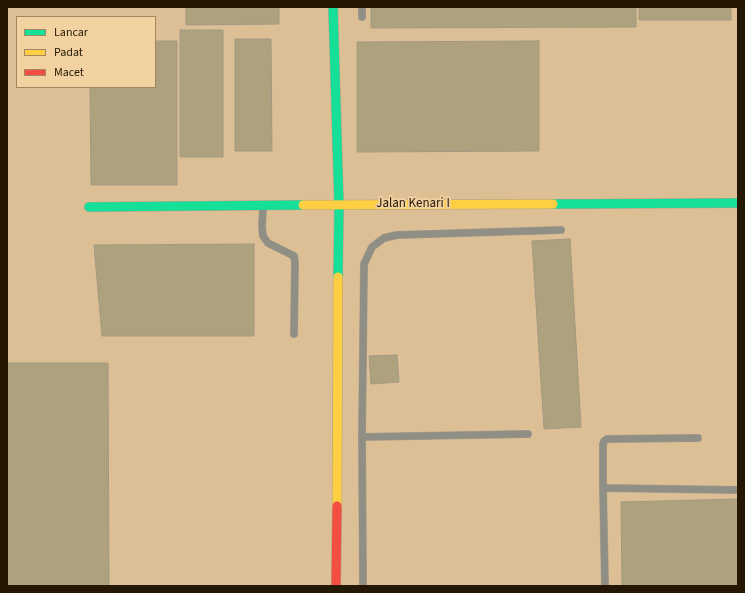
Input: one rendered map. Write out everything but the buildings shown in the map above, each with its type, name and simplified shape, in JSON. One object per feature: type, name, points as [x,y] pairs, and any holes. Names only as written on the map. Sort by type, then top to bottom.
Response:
[{"type":"street","points":[[333,7],[340,205],[336,586]]},
{"type":"street","name":"Jalan Kenari I","points":[[89,207],[738,204]]},
{"type":"lane","points":[[362,7],[362,17]]},
{"type":"lane","points":[[263,206],[263,236],[268,243],[294,256],[294,334]]},
{"type":"lane","points":[[363,586],[362,437],[364,264],[372,247],[384,238],[397,235],[561,230]]},
{"type":"lane","points":[[362,437],[528,434]]},
{"type":"lane","points":[[605,586],[603,488],[604,441],[607,439],[698,438]]},
{"type":"lane","points":[[603,488],[738,490]]},
{"type":"shaded area","points":[[7,7],[738,7],[738,586],[7,586]]},
{"type":"traffic: fast","points":[[333,7],[339,205],[338,277]]},
{"type":"traffic: fast","points":[[553,204],[738,203]]},
{"type":"traffic: fast","points":[[89,207],[303,205]]},
{"type":"traffic: slow","points":[[303,205],[553,204]]},
{"type":"traffic: slow","points":[[337,506],[338,277]]},
{"type":"traffic: jam","points":[[336,586],[337,506]]}]
